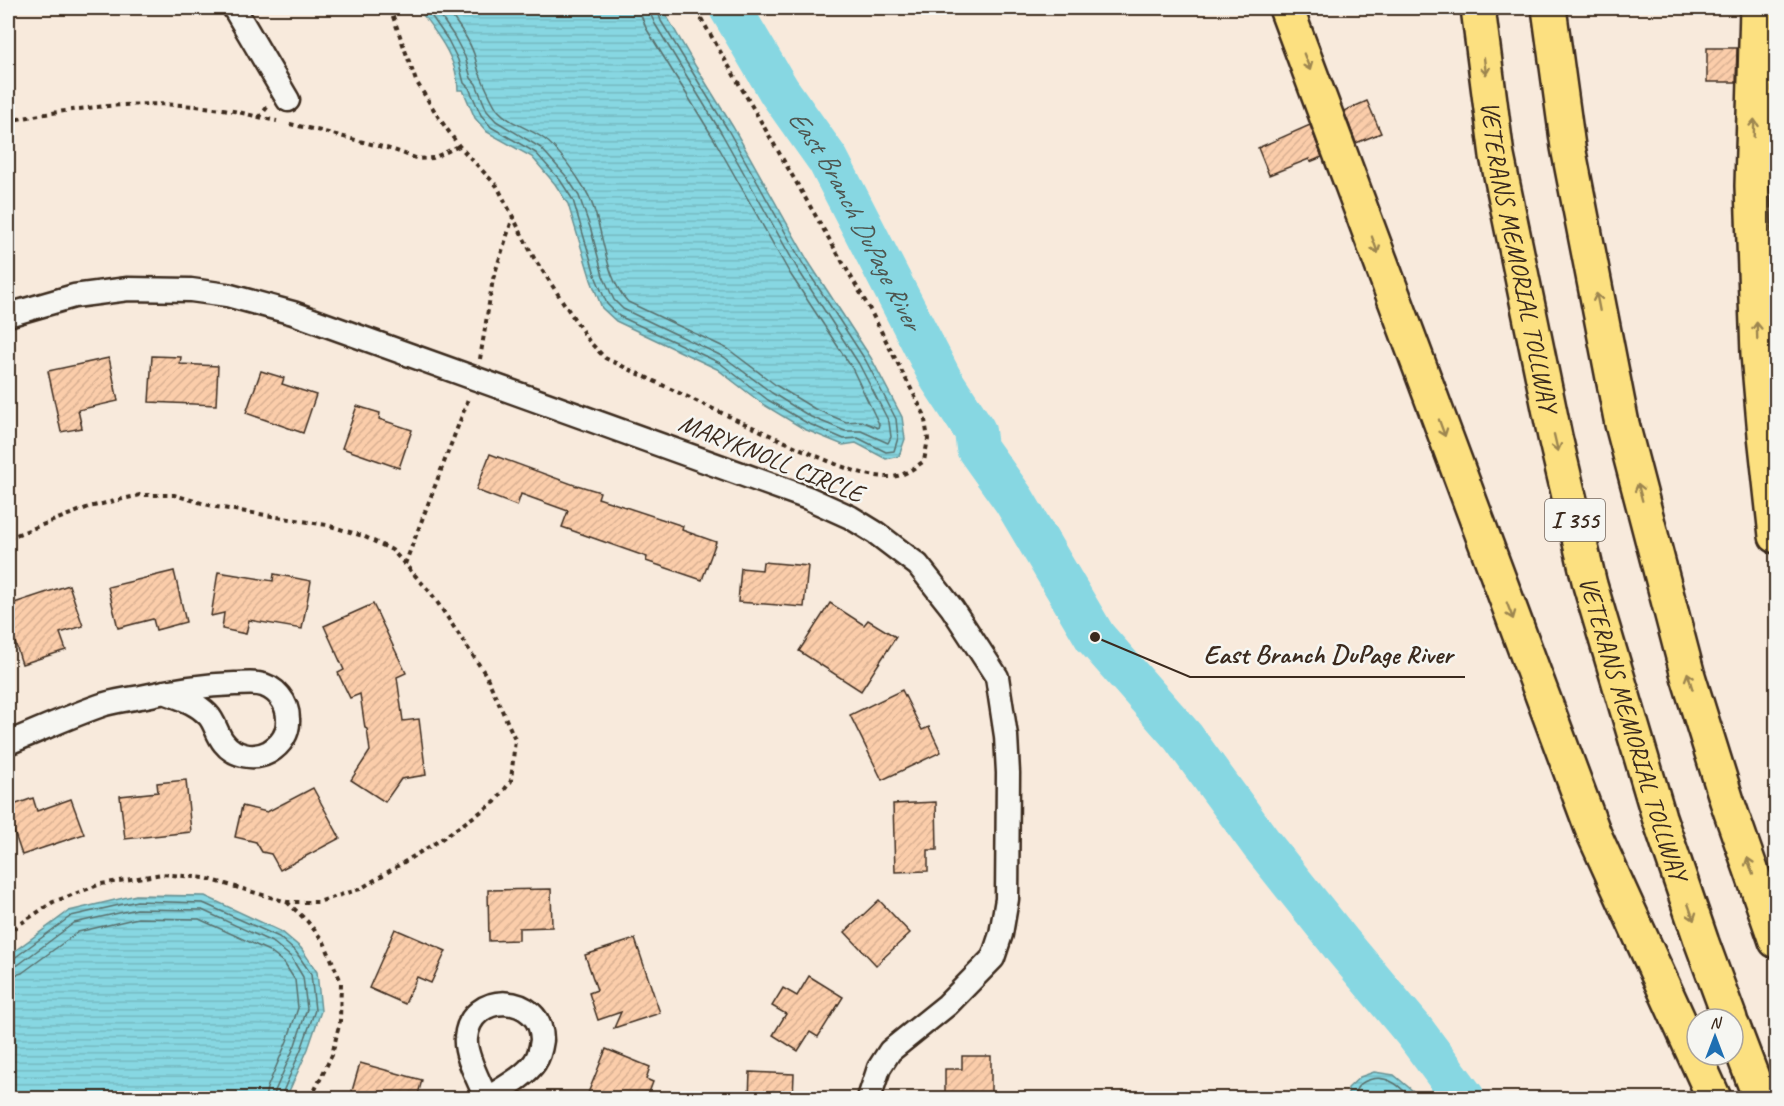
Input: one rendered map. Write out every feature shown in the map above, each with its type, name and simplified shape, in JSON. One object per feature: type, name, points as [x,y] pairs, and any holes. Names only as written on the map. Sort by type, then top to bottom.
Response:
[{"type":"highway","points":[[1286,8],[1594,834],[1714,1098]]},
{"type":"highway","name":"VETERANS MEMORIAL TOLLWAY","points":[[1478,8],[1497,156],[1555,437],[1588,574],[1659,817],[1726,1007]]},
{"type":"highway","name":"I 355","points":[[1549,8],[1568,147],[1622,424],[1688,676],[1727,801],[1776,941]]},
{"type":"highway","points":[[1757,8],[1753,220],[1758,354],[1776,536]]},
{"type":"highway","points":[[1745,1059],[1760,1098]]},
{"type":"street","points":[[234,8],[288,100]]},
{"type":"street","name":"MARYKNOLL CIRCLE","points":[[8,315],[74,296],[128,289],[191,290],[247,299],[293,313],[808,498],[850,517],[876,533],[918,565],[952,608],[997,677],[1006,736],[1008,773],[1007,899],[1001,934],[993,958],[947,1005],[890,1051],[879,1068],[869,1098]]},
{"type":"street","points":[[8,743],[107,704],[164,692],[211,685],[258,684],[270,688],[286,705],[289,716],[288,728],[276,748],[266,754],[242,755],[231,750],[223,742],[209,716],[201,709],[193,703],[164,692]]},
{"type":"path","points":[[390,8],[416,81],[459,146],[497,186],[534,258],[589,341],[605,358],[738,421],[863,474],[889,478],[907,473],[924,461],[928,439],[924,414],[868,306],[695,8]]},
{"type":"path","points":[[8,122],[51,112],[96,106],[163,104],[216,108],[311,128],[394,150],[418,159],[433,158],[459,146]]},
{"type":"path","points":[[287,902],[324,942],[341,982],[340,1021],[332,1055],[311,1098]]},
{"type":"water","points":[[418,8],[662,8],[733,127],[808,261],[871,358],[902,417],[905,439],[899,456],[886,459],[856,443],[843,445],[804,429],[764,405],[717,369],[616,321],[602,308],[568,204],[555,184],[532,157],[487,132],[475,118],[463,90],[458,90],[457,78],[450,57],[439,36]]},
{"type":"water","points":[[136,895],[205,896],[282,932],[301,948],[317,972],[321,1011],[308,1049],[286,1098],[8,1098],[8,956],[69,911]]},
{"type":"water","points":[[1374,1072],[1394,1075],[1418,1098],[1348,1098],[1348,1088],[1360,1077]]},
{"type":"building","points":[[1707,48],[1737,48],[1736,82],[1707,82]]},
{"type":"building","points":[[1367,101],[1381,133],[1356,143],[1344,111]]},
{"type":"building","points":[[1310,125],[1322,157],[1310,162],[1309,159],[1269,175],[1258,148]]},
{"type":"building","points":[[152,356],[181,357],[180,364],[218,366],[216,405],[149,402]]},
{"type":"building","points":[[109,358],[118,401],[78,410],[82,428],[61,432],[48,371]]},
{"type":"building","points":[[261,371],[284,378],[282,384],[316,395],[303,433],[246,413]]},
{"type":"building","points":[[357,406],[380,413],[379,419],[412,430],[399,468],[342,448]]},
{"type":"building","points":[[490,454],[577,486],[600,492],[598,498],[683,526],[682,530],[716,542],[702,580],[646,561],[647,557],[562,527],[568,511],[521,494],[517,506],[476,490]]},
{"type":"building","points":[[763,562],[808,566],[804,607],[738,602],[741,568],[762,570]]},
{"type":"building","points":[[174,571],[186,622],[156,630],[153,619],[118,628],[108,587]]},
{"type":"building","points":[[218,572],[273,581],[274,574],[311,581],[302,629],[249,620],[246,634],[222,629],[224,613],[211,616]]},
{"type":"building","points":[[69,585],[83,626],[60,633],[66,650],[22,664],[8,620],[8,605]]},
{"type":"building","points":[[830,603],[864,625],[868,620],[896,637],[861,691],[799,651]]},
{"type":"building","points":[[373,604],[406,673],[397,677],[403,721],[419,719],[426,775],[401,779],[385,802],[351,780],[370,751],[367,729],[360,694],[350,698],[338,673],[344,670],[324,626]]},
{"type":"building","points":[[902,690],[922,730],[929,727],[941,752],[882,780],[850,715]]},
{"type":"building","points":[[186,780],[191,832],[125,839],[120,796],[158,792],[157,783]]},
{"type":"building","points":[[313,788],[340,838],[280,870],[271,854],[262,852],[256,842],[235,837],[242,806],[267,812]]},
{"type":"building","points":[[33,798],[37,811],[71,799],[84,834],[22,855],[8,814],[8,807]]},
{"type":"building","points":[[936,802],[937,850],[928,850],[928,871],[895,872],[893,804]]},
{"type":"building","points":[[551,889],[552,927],[519,928],[519,940],[489,941],[488,890]]},
{"type":"building","points":[[879,900],[910,933],[876,965],[845,932]]},
{"type":"building","points":[[395,929],[446,951],[431,983],[417,977],[405,1004],[369,988]]},
{"type":"building","points":[[635,939],[660,1013],[614,1028],[621,1012],[598,1020],[589,993],[597,990],[585,955]]},
{"type":"building","points":[[809,976],[843,997],[818,1037],[810,1032],[798,1051],[773,1035],[786,1014],[772,1006],[783,988],[797,996]]},
{"type":"building","points":[[606,1049],[650,1067],[646,1079],[653,1082],[647,1098],[586,1098]]},
{"type":"building","points":[[962,1056],[991,1056],[991,1098],[956,1098],[956,1094],[945,1094],[945,1069],[962,1069]]},
{"type":"building","points":[[360,1063],[422,1080],[417,1098],[350,1098]]},
{"type":"building","points":[[750,1072],[794,1074],[793,1098],[749,1098]]},
{"type":"waterway","name":"East Branch DuPage River","points":[[730,8],[779,91],[828,160],[941,379],[975,431],[977,448],[1014,500],[1095,637],[1183,737],[1263,846],[1414,1031],[1464,1098]]},
{"type":"place","name":"East Branch DuPage River","points":[[1095,637]]}]
